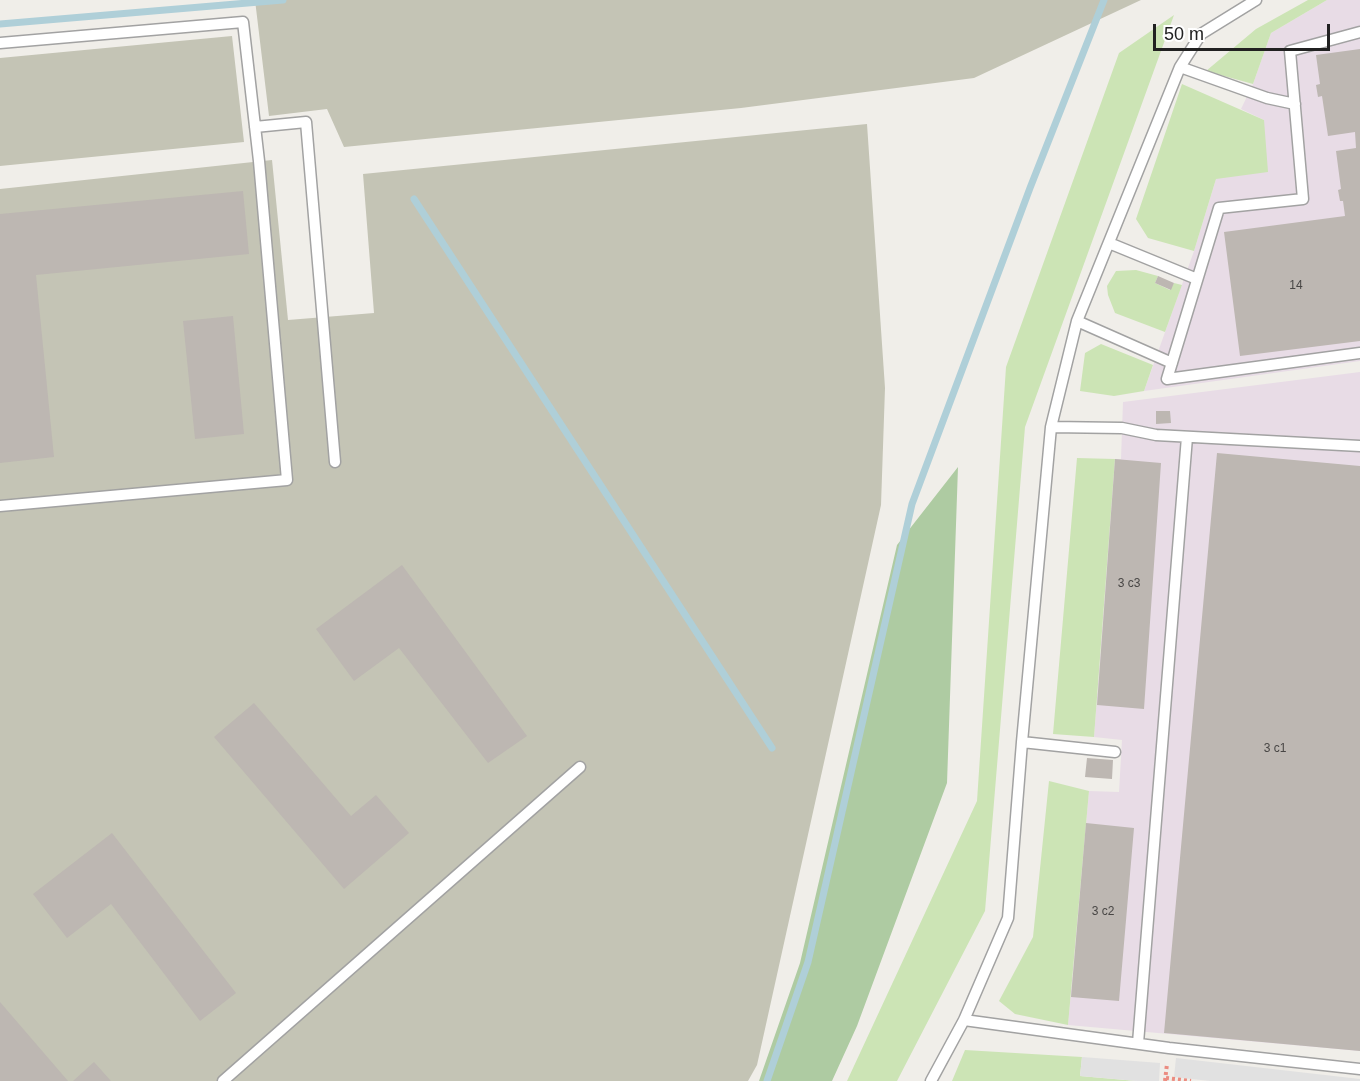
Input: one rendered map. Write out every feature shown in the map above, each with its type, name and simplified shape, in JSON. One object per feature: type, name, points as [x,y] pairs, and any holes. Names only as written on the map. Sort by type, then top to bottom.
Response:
[{"type":"lane","points":[[931,1081],[964,1020],[1008,918],[1051,427],[1077,321],[1180,67],[1201,34],[1256,0]]},
{"type":"lane","points":[[0,43],[243,22],[255,127],[287,480],[0,506]]},
{"type":"lane","points":[[1360,32],[1290,51],[1303,199],[1219,208],[1167,379],[1360,353]]},
{"type":"lane","points":[[1180,67],[1267,98],[1295,104]]},
{"type":"lane","points":[[255,127],[306,122],[335,462]]},
{"type":"lane","points":[[1109,243],[1197,279]]},
{"type":"lane","points":[[1077,321],[1172,363]]},
{"type":"lane","points":[[1051,427],[1122,429],[1156,435],[1360,446]]},
{"type":"lane","points":[[1138,1043],[1187,437]]},
{"type":"lane","points":[[1022,742],[1115,752]]},
{"type":"lane","points":[[223,1081],[580,767]]},
{"type":"lane","points":[[964,1020],[1170,1048],[1360,1070]]},
{"type":"path","points":[[1166,1078],[1191,1081]]},
{"type":"shaded area","points":[[255,0],[1141,0],[974,78],[741,108],[344,147],[327,109],[269,116]]},
{"type":"shaded area","points":[[1327,0],[1360,0],[1360,361],[1144,391],[1194,251],[1216,179],[1264,120],[1241,109],[1253,84],[1271,33]]},
{"type":"shaded area","points":[[232,36],[244,142],[0,166],[0,58]]},
{"type":"shaded area","points":[[867,124],[885,388],[881,505],[757,1065],[748,1081],[0,1081],[0,189],[272,160],[288,320],[374,313],[363,174]]},
{"type":"shaded area","points":[[1360,372],[1360,1051],[1068,1025],[1089,791],[1119,792],[1122,740],[1094,737],[1115,459],[1121,459],[1123,402]]},
{"type":"shaded area","points":[[1082,1057],[1160,1063],[1159,1081],[1080,1076]]},
{"type":"shaded area","points":[[1176,1058],[1360,1079],[1360,1081],[1210,1081],[1174,1077]]},
{"type":"green space","points":[[1308,0],[1327,0],[1271,33],[1253,84],[1206,71],[1256,29]]},
{"type":"green space","points":[[1174,15],[1025,427],[985,911],[897,1081],[847,1081],[977,801],[1006,367],[1119,53]]},
{"type":"green space","points":[[1182,84],[1264,120],[1268,172],[1216,179],[1194,251],[1148,238],[1136,219]]},
{"type":"green space","points":[[1136,270],[1158,276],[1155,283],[1170,290],[1174,283],[1182,285],[1165,332],[1115,313],[1107,286],[1116,271]]},
{"type":"green space","points":[[1101,344],[1153,365],[1144,391],[1114,396],[1080,391],[1085,353]]},
{"type":"green space","points":[[1077,458],[1115,459],[1094,737],[1053,734]]},
{"type":"green space","points":[[958,467],[947,783],[857,1026],[832,1081],[759,1081],[800,963],[897,545]]},
{"type":"green space","points":[[1049,781],[1089,791],[1068,1025],[1015,1014],[999,1001],[1033,937]]},
{"type":"green space","points":[[965,1050],[1082,1057],[1080,1076],[1137,1081],[952,1081]]},
{"type":"building","points":[[1360,49],[1360,341],[1240,356],[1224,232],[1345,216],[1343,201],[1340,201],[1338,190],[1341,189],[1336,151],[1356,148],[1355,132],[1328,136],[1322,96],[1318,97],[1316,85],[1320,84],[1316,55]]},
{"type":"building","points":[[243,191],[249,254],[36,275],[54,457],[0,463],[0,214]]},
{"type":"building","points":[[1158,276],[1174,283],[1171,290],[1155,283]]},
{"type":"building","points":[[233,316],[244,434],[195,439],[183,321]]},
{"type":"building","points":[[1156,411],[1170,411],[1171,423],[1156,424]]},
{"type":"building","points":[[1217,453],[1360,466],[1360,1051],[1164,1033]]},
{"type":"building","points":[[1115,459],[1161,463],[1144,709],[1097,705]]},
{"type":"building","points":[[402,565],[527,736],[488,763],[399,648],[354,681],[316,629]]},
{"type":"building","points":[[254,703],[351,816],[376,795],[409,833],[344,889],[214,737]]},
{"type":"building","points":[[1087,758],[1113,760],[1112,779],[1085,777]]},
{"type":"building","points":[[1086,823],[1134,828],[1119,1001],[1071,997]]},
{"type":"building","points":[[112,833],[236,993],[200,1021],[111,904],[67,938],[33,894]]},
{"type":"building","points":[[0,1002],[68,1081],[0,1081]]},
{"type":"building","points":[[94,1062],[111,1081],[73,1081]]},
{"type":"waterway","points":[[0,24],[283,0]]},
{"type":"waterway","points":[[767,1081],[808,962],[912,504],[1030,188],[1104,0]]},
{"type":"waterway","points":[[414,199],[772,748]]}]
